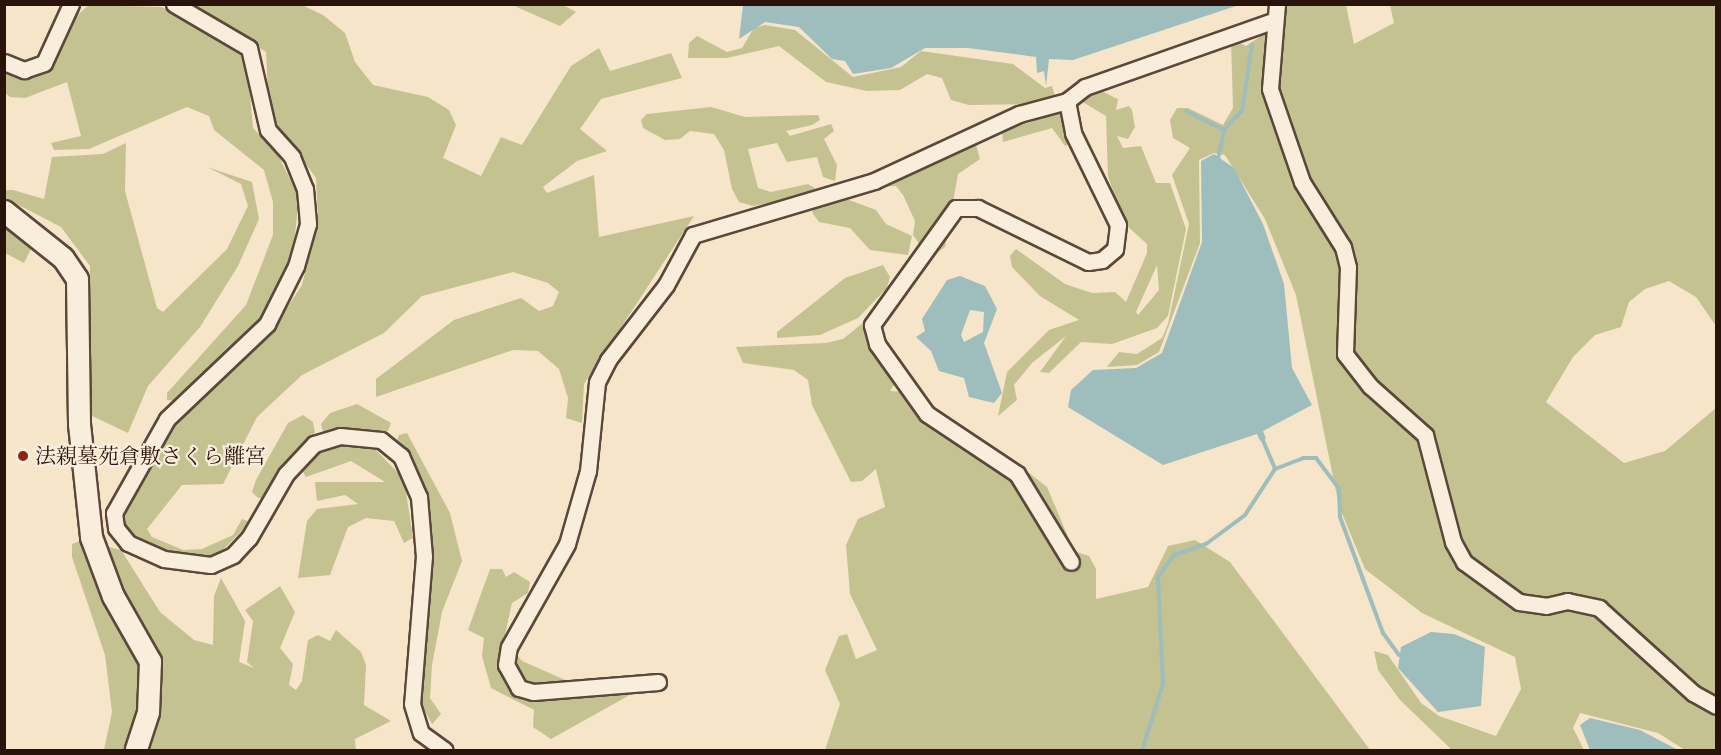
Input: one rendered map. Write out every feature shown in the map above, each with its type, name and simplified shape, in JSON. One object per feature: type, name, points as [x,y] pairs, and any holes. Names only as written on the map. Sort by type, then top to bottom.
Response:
[{"type":"street","points":[[4,62],[24,70],[44,63],[71,4]]},
{"type":"street","points":[[114,513],[168,419],[267,324],[296,266],[308,224],[305,189],[292,158],[268,130],[249,48],[174,4]]},
{"type":"street","points":[[1276,4],[1272,21],[1269,63],[1275,112],[1302,182],[1342,248],[1348,267],[1345,354],[1364,380],[1425,435],[1454,542],[1464,562],[1520,602],[1546,606],[1567,601],[1599,608],[1693,693],[1716,706]]},
{"type":"street","points":[[657,682],[533,692],[519,688],[506,665],[509,648],[567,544],[588,471],[597,382],[608,360],[666,285],[693,235],[874,180],[1019,114],[1067,100],[1085,87],[1272,21]]},
{"type":"street","points":[[1067,100],[1073,133],[1118,225],[1114,249],[1102,260],[1088,262],[978,208],[956,208],[872,326],[877,344],[927,414],[1017,474],[1071,562]]},
{"type":"street","points":[[4,211],[63,258],[76,279],[87,515],[105,577],[150,661],[149,704],[136,750]]},
{"type":"street","points":[[114,513],[128,543],[188,566],[211,565],[233,555],[249,538],[286,474],[314,444],[340,436],[381,440],[402,456],[419,497],[424,556],[412,704],[421,733],[444,750]]},
{"type":"street","points":[[87,515],[114,513]]},
{"type":"shaded area","points":[[89,5],[162,7],[237,51],[247,63],[253,128],[277,153],[299,197],[293,253],[275,296],[253,329],[176,401],[167,400],[167,393],[246,305],[273,235],[273,202],[264,170],[214,130],[209,116],[187,107],[89,149],[54,150],[51,143],[81,136],[67,82],[25,98],[10,97],[5,93],[5,73],[29,77],[45,72],[55,61],[67,24]]},
{"type":"shaded area","points":[[196,5],[302,5],[323,15],[345,33],[355,62],[373,85],[428,97],[449,110],[456,125],[443,158],[481,176],[501,137],[522,145],[571,66],[599,48],[610,71],[671,53],[682,78],[601,99],[580,129],[607,151],[577,161],[543,187],[547,193],[594,175],[599,237],[694,216],[584,384],[582,423],[566,418],[568,398],[559,369],[538,351],[513,350],[376,397],[376,379],[454,320],[521,298],[539,311],[553,306],[559,292],[548,283],[513,272],[422,296],[384,333],[302,375],[257,417],[223,484],[182,485],[147,529],[152,537],[183,550],[202,549],[233,535],[242,519],[250,522],[221,552],[195,561],[163,553],[129,536],[120,522],[183,412],[274,328],[302,285],[318,218],[316,178],[269,113],[266,52]]},
{"type":"shaded area","points":[[512,5],[563,5],[576,12],[560,26]]},
{"type":"shaded area","points":[[1284,5],[1346,5],[1354,44],[1394,23],[1390,5],[1716,5],[1716,326],[1696,297],[1669,281],[1645,289],[1629,302],[1621,327],[1595,335],[1573,357],[1546,402],[1624,463],[1665,451],[1716,408],[1716,750],[1685,750],[1658,733],[1580,713],[1573,728],[1584,750],[1452,750],[1400,700],[1378,670],[1374,651],[1388,655],[1421,703],[1439,716],[1496,736],[1521,689],[1515,657],[1422,613],[1365,569],[1339,506],[1296,295],[1265,219],[1225,155],[1214,153],[1199,160],[1200,243],[1159,352],[1137,365],[1107,367],[1119,352],[1137,354],[1162,338],[1168,324],[1189,224],[1172,175],[1190,148],[1173,138],[1170,120],[1177,108],[1188,108],[1223,125],[1233,108],[1231,39],[1246,46],[1261,36]]},
{"type":"shaded area","points":[[765,25],[795,30],[853,77],[901,67],[921,51],[1013,64],[1045,88],[1052,86],[1069,144],[1065,146],[1052,128],[1003,142],[1002,129],[1032,122],[1043,104],[969,105],[951,100],[942,78],[927,74],[900,90],[867,91],[826,82],[779,46],[727,58],[688,58],[689,43],[697,36],[727,52],[742,48],[754,28]]},
{"type":"shaded area","points":[[1095,88],[1118,99],[1116,110],[1129,106],[1135,127],[1128,139],[1117,136],[1123,148],[1141,146],[1156,183],[1170,183],[1186,229],[1168,316],[1157,328],[1112,344],[1081,342],[1049,373],[1040,372],[1066,336],[1032,363],[1014,385],[1017,400],[998,416],[1007,372],[1049,330],[1079,320],[1040,296],[1012,267],[1010,256],[1016,249],[1065,284],[1092,293],[1115,292],[1126,302],[1147,253],[1147,244],[1124,223],[1108,176],[1106,116],[1081,101],[1081,94]],"holes":[[[1157,265],[1159,290],[1138,315],[1136,312]]]},
{"type":"shaded area","points":[[711,107],[745,117],[818,115],[820,120],[812,125],[786,131],[790,136],[831,124],[834,131],[824,139],[837,165],[835,181],[823,177],[817,157],[787,162],[777,143],[748,149],[758,188],[771,192],[808,184],[815,188],[814,194],[753,206],[739,202],[732,189],[724,150],[714,134],[690,131],[680,139],[665,140],[643,128],[641,120],[647,114]]},
{"type":"shaded area","points":[[126,143],[125,191],[157,308],[163,312],[227,249],[248,206],[241,184],[207,167],[252,182],[259,219],[238,266],[200,327],[148,386],[128,433],[90,415],[90,266],[61,227],[5,198],[4,190],[13,190],[44,199],[52,157],[103,154]]},
{"type":"shaded area","points":[[976,145],[980,159],[958,174],[945,247],[935,254],[925,252],[913,235],[915,221],[903,195],[896,186],[876,187]]},
{"type":"shaded area","points":[[841,197],[876,210],[886,224],[912,236],[908,255],[870,250],[850,228],[819,222],[812,212],[816,204]]},
{"type":"shaded area","points":[[4,224],[32,247],[24,263],[5,253]]},
{"type":"shaded area","points":[[883,265],[890,277],[887,288],[858,318],[820,335],[777,338],[777,332],[845,278]]},
{"type":"shaded area","points":[[864,322],[880,328],[903,371],[890,391],[918,393],[960,431],[1005,454],[1047,487],[1074,551],[1089,556],[1096,569],[1096,599],[1148,587],[1168,546],[1195,540],[1230,562],[1370,750],[825,750],[840,704],[825,670],[839,636],[847,634],[856,659],[877,650],[850,594],[846,545],[858,519],[885,507],[876,469],[862,481],[851,482],[812,405],[808,380],[794,370],[743,363],[736,347],[826,343],[843,339]]},
{"type":"shaded area","points":[[357,404],[391,423],[388,431],[323,432],[321,424],[330,413]]},
{"type":"shaded area","points":[[303,415],[313,422],[315,432],[265,498],[258,498],[252,492],[256,480],[288,423]]},
{"type":"shaded area","points":[[407,433],[450,513],[462,561],[442,612],[432,665],[430,698],[441,714],[432,724],[420,702],[423,613],[434,566],[420,482],[396,443],[399,435]]},
{"type":"shaded area","points":[[340,444],[376,450],[404,479],[413,538],[404,543],[394,521],[366,518],[348,527],[330,575],[298,578],[307,521],[317,509],[358,504],[345,495],[317,501],[315,482],[385,482],[351,461],[306,477],[300,467],[307,456]]},
{"type":"shaded area","points":[[82,540],[121,550],[160,612],[194,640],[213,645],[214,596],[221,578],[245,621],[239,662],[254,668],[247,662],[253,621],[245,610],[280,586],[295,612],[280,648],[293,664],[289,685],[296,690],[302,681],[308,640],[318,635],[330,641],[336,630],[361,652],[366,665],[364,705],[391,721],[355,739],[356,750],[104,750],[112,712],[105,655],[72,557],[72,544]]},
{"type":"shaded area","points":[[490,569],[502,569],[506,577],[514,572],[530,582],[528,593],[512,603],[504,639],[522,661],[597,694],[628,691],[628,696],[551,739],[533,727],[534,710],[491,688],[482,656],[484,638],[468,630]]},
{"type":"water","points":[[743,4],[1239,5],[1073,60],[1049,59],[1046,86],[1044,71],[1037,73],[1036,57],[968,48],[925,48],[891,68],[853,74],[845,61],[832,59],[799,27],[765,22],[739,39]]},
{"type":"water","points":[[1214,154],[1234,168],[1263,224],[1284,284],[1292,368],[1312,405],[1263,431],[1266,439],[1260,441],[1257,434],[1163,465],[1068,407],[1071,390],[1093,370],[1136,368],[1162,353],[1202,242],[1201,161]]},
{"type":"water","points":[[960,276],[985,286],[997,309],[984,343],[1002,393],[994,403],[969,397],[964,378],[939,371],[931,351],[916,337],[925,331],[922,319],[947,280]],"holes":[[[970,310],[984,312],[983,332],[964,342],[961,335]]]},
{"type":"water","points":[[1431,632],[1454,634],[1485,647],[1481,706],[1438,712],[1398,668],[1401,647]]},
{"type":"water","points":[[1590,718],[1640,730],[1678,750],[1590,750],[1580,725]]},
{"type":"waterway","points":[[1218,159],[1224,130],[1242,111],[1252,45]]},
{"type":"waterway","points":[[1186,111],[1224,130]]},
{"type":"waterway","points":[[1262,438],[1275,469]]},
{"type":"waterway","points":[[1142,750],[1163,684],[1158,577],[1174,555],[1206,544],[1245,515],[1275,469],[1303,458],[1316,458],[1339,488],[1340,517],[1383,633],[1399,655]]},
{"type":"place","name":"法親墓苑倉敷さくら離宮","points":[[23,456]]}]
